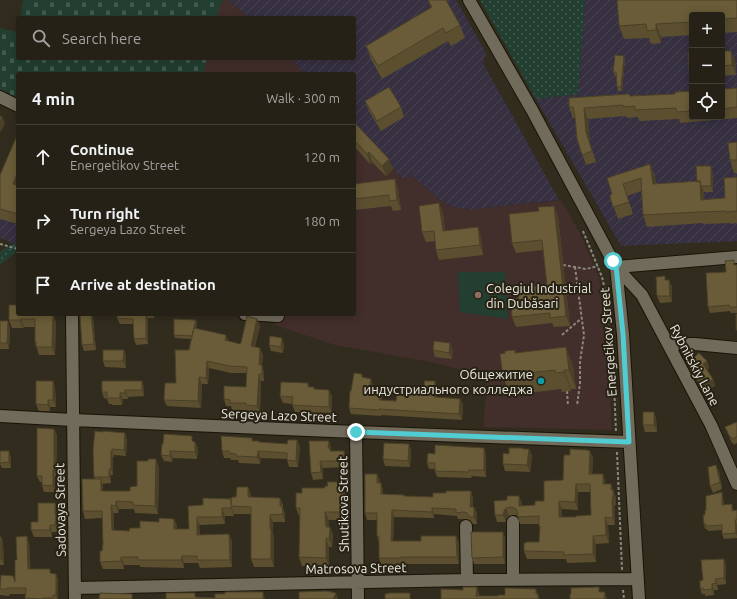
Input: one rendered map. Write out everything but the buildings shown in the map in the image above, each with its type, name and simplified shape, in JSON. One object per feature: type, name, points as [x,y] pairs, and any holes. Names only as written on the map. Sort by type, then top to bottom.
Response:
[{"type":"street","name":"Energetikov Street","points":[[469,0],[532,110],[616,266],[623,334],[639,599]]},
{"type":"street","points":[[0,97],[16,105]]},
{"type":"street","points":[[616,266],[737,257]]},
{"type":"street","name":"Rybnitskiy Lane","points":[[616,266],[642,295],[711,425],[737,484]]},
{"type":"street","name":"Sadovaya Street","points":[[72,316],[75,593]]},
{"type":"street","points":[[668,344],[695,344],[737,348]]},
{"type":"street","name":"Sergeya Lazo Street","points":[[0,416],[356,432],[629,442]]},
{"type":"street","name":"Shutikova Street","points":[[356,432],[358,599]]},
{"type":"street","points":[[513,522],[513,579]]},
{"type":"street","points":[[466,526],[466,580]]},
{"type":"street","name":"Matrosova Street","points":[[75,593],[358,582],[513,579],[637,579]]},
{"type":"path","points":[[580,225],[602,277],[607,299],[612,340]]},
{"type":"path","points":[[0,244],[16,248]]},
{"type":"path","points":[[563,265],[586,269],[598,266]]},
{"type":"path","points":[[575,267],[584,335],[580,362],[580,383],[577,406]]},
{"type":"path","points":[[562,335],[582,318]]},
{"type":"path","points":[[612,356],[624,599]]},
{"type":"path","points":[[567,391],[568,406]]},
{"type":"shaded area","points":[[224,0],[229,0],[246,16],[217,16],[220,4]]},
{"type":"shaded area","points":[[229,0],[456,0],[486,53],[483,63],[559,200],[468,210],[452,207],[439,199],[410,175],[404,180],[356,130],[356,72],[302,72],[292,60],[356,60],[356,16],[246,16]]},
{"type":"shaded area","points":[[585,0],[737,0],[737,241],[621,246],[536,99],[578,94]]},
{"type":"shaded area","points":[[206,60],[292,60],[302,72],[204,72]]},
{"type":"shaded area","name":"Colegiul Industrial din Dubăsari","points":[[356,130],[404,180],[410,175],[439,199],[452,207],[468,210],[561,200],[580,233],[599,277],[607,325],[612,430],[483,427],[487,384],[471,372],[430,362],[335,345],[275,325],[277,316],[356,316]]},
{"type":"shaded area","points":[[16,158],[16,244],[0,238],[0,197]]},
{"type":"green space","points":[[23,0],[224,0],[220,4],[217,16],[20,16]]},
{"type":"green space","points":[[480,0],[585,0],[578,94],[536,99]]},
{"type":"green space","points":[[0,28],[16,32],[16,60],[206,60],[204,72],[16,72],[16,98],[0,91]]},
{"type":"green space","points":[[13,243],[16,244],[16,252],[0,265],[0,252]]},
{"type":"green space","points":[[458,272],[505,272],[508,319],[460,312]]},
{"type":"place","name":"Colegiul Industrial din Dubăsari","points":[[478,295]]},
{"type":"place","name":"Общежитие индустриального колледжа","points":[[541,381]]},
{"type":"route","points":[[356,432],[629,442],[623,334],[616,266],[613,261]]}]
